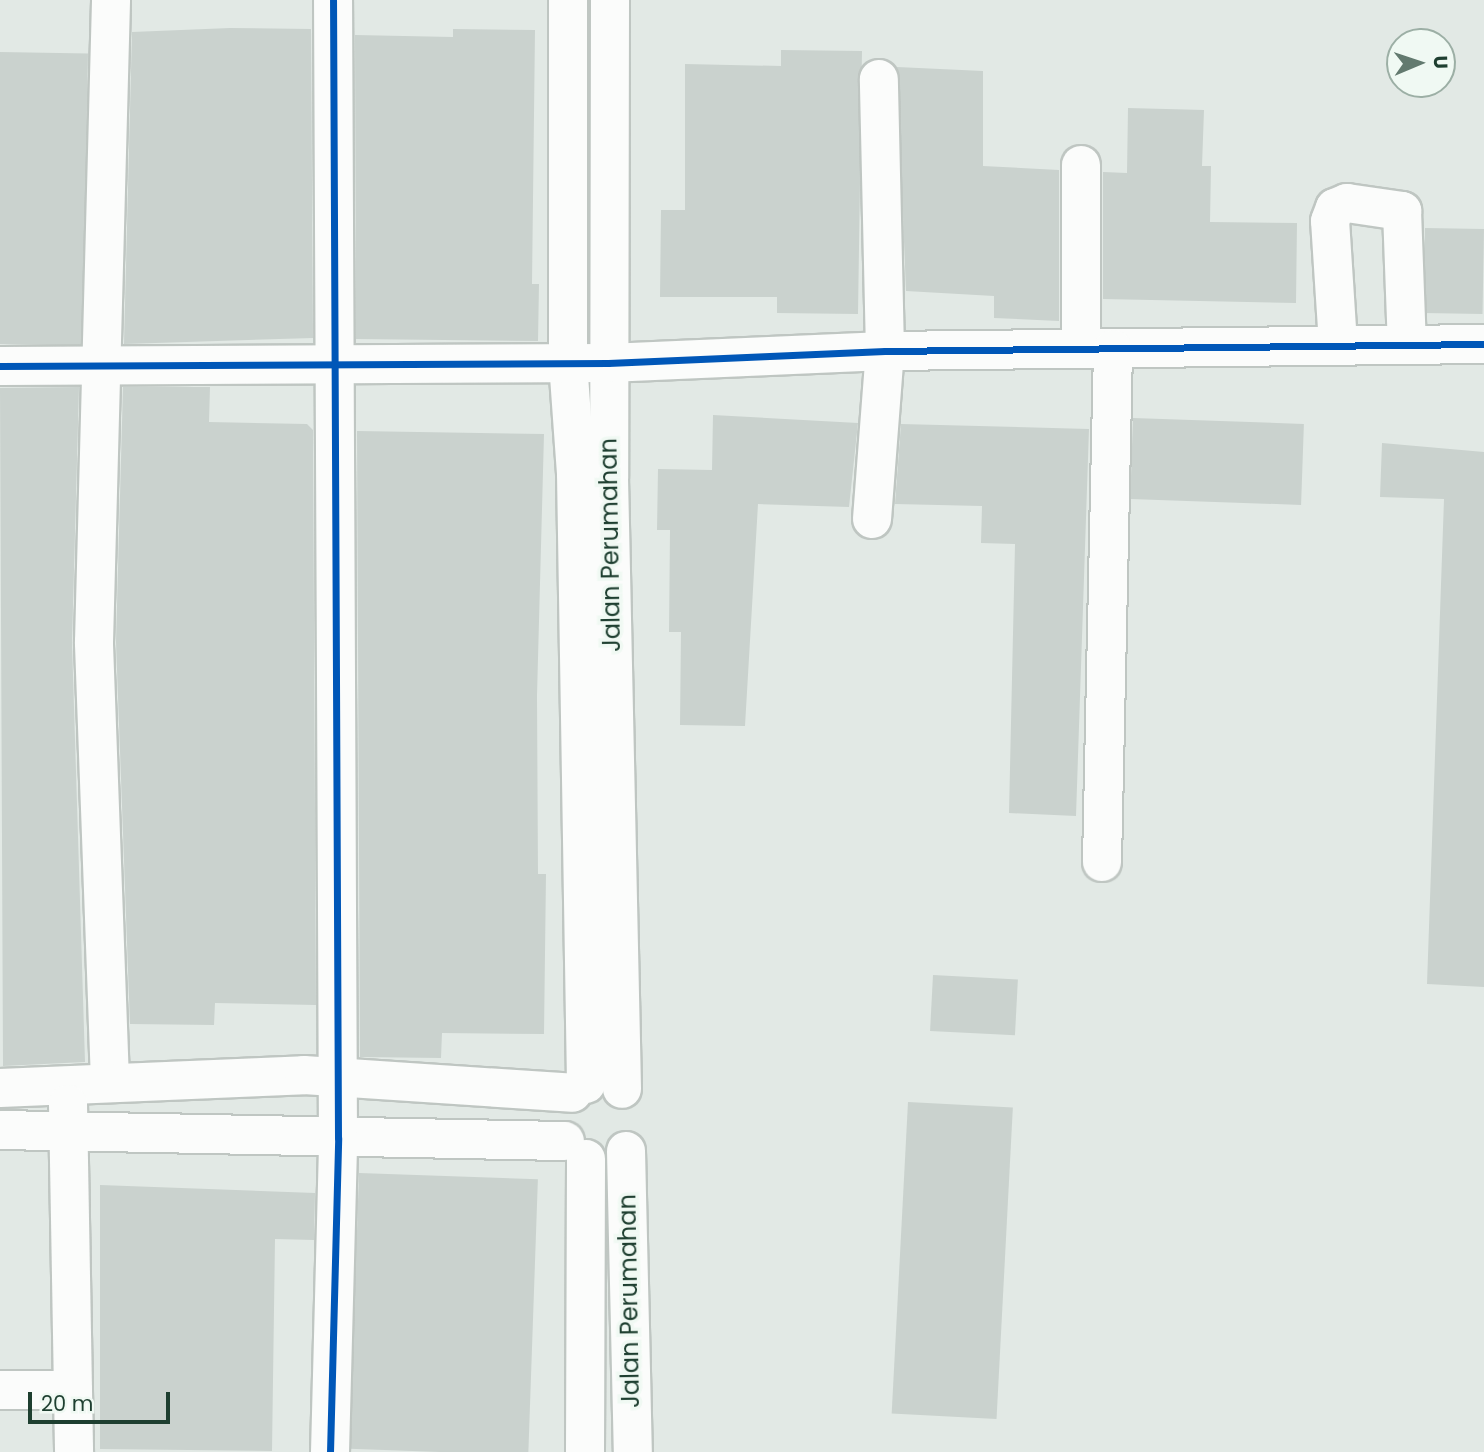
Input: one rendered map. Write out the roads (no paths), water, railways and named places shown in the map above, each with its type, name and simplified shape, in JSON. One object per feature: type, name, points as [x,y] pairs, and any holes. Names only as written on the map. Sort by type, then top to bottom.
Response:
[{"type":"street","points":[[110,1082],[94,642],[104,366],[111,0]]},
{"type":"street","points":[[330,1452],[338,1138],[331,360],[333,0]]},
{"type":"street","name":"Jalan Perumahan","points":[[568,0],[568,362],[593,582]]},
{"type":"street","name":"Jalan Perumahan","points":[[593,1089],[593,582],[608,363],[610,0]]},
{"type":"street","points":[[872,519],[885,351],[879,79]]},
{"type":"street","points":[[1081,165],[1097,348],[1102,862]]},
{"type":"street","points":[[1338,344],[1330,221],[1335,208],[1348,203],[1402,211],[1407,345]]},
{"type":"street","points":[[0,366],[331,360],[608,363],[885,351],[1484,344]]},
{"type":"street","points":[[0,1088],[336,1076],[593,1089],[638,1112],[635,1139],[626,1151],[614,1159],[575,1150],[338,1138],[0,1130]]},
{"type":"street","points":[[66,1085],[74,1452]]},
{"type":"street","points":[[575,1150],[560,1117],[593,1089]]},
{"type":"street","name":"Jalan Perumahan","points":[[575,1150],[584,1452]]},
{"type":"street","name":"Jalan Perumahan","points":[[626,1151],[632,1452]]},
{"type":"street","points":[[0,1390],[73,1390]]}]
